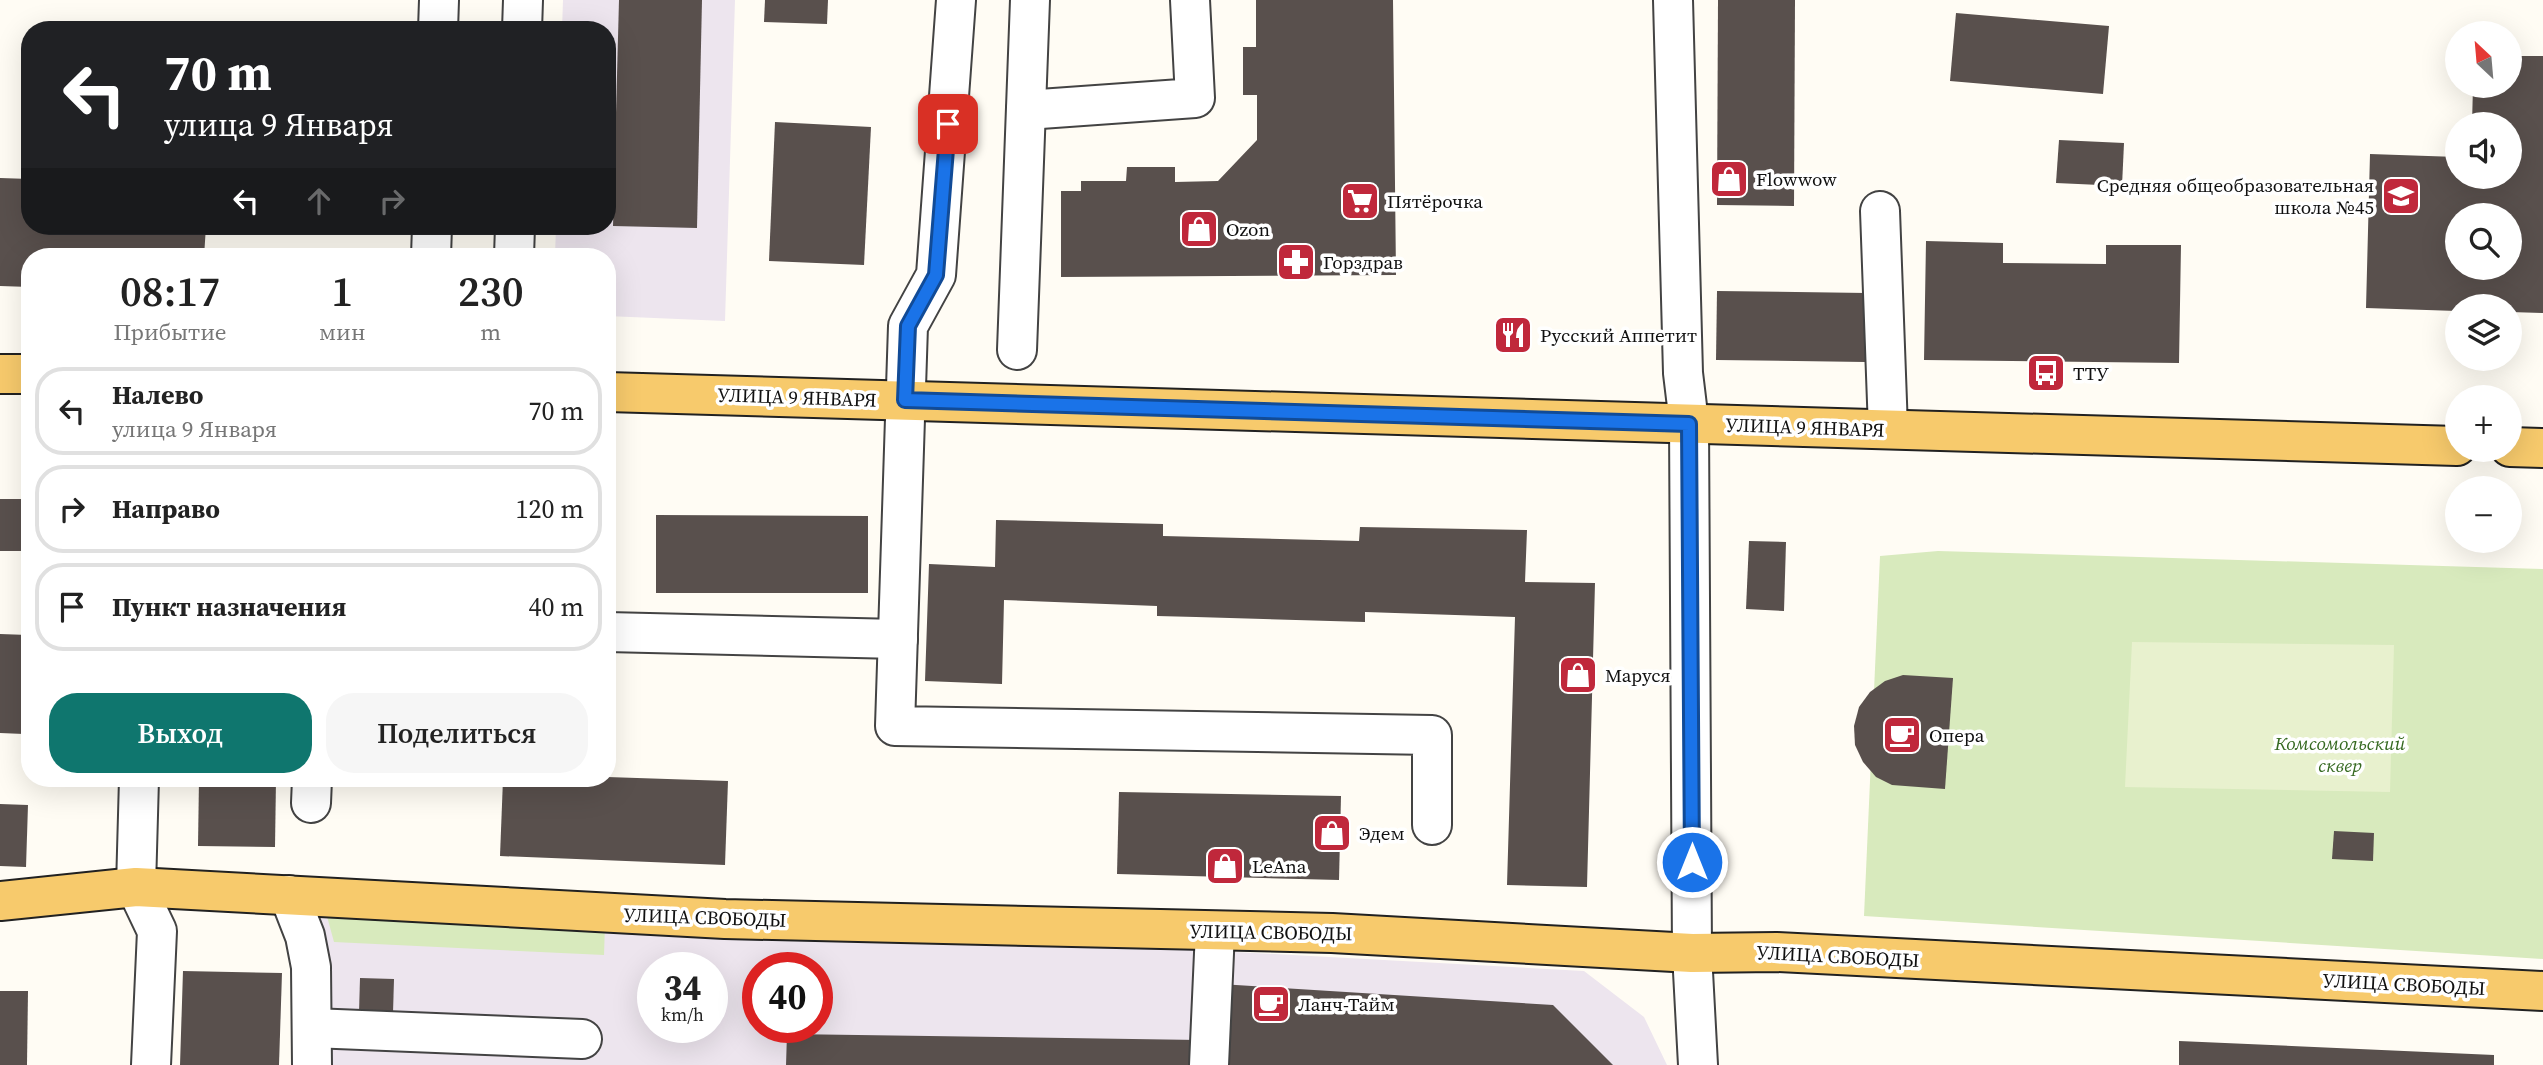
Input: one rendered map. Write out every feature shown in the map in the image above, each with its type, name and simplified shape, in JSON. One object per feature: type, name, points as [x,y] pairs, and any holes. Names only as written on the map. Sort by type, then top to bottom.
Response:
[{"type":"main road","points":[[0,373],[21,374]]},
{"type":"main road","name":"УЛИЦА 9 ЯНВАРЯ","points":[[616,391],[2445,446]]},
{"type":"main road","points":[[2522,447],[2543,448]]},
{"type":"main road","name":"УЛИЦА СВОБОДЫ","points":[[0,901],[136,887],[725,919],[1332,933],[1692,953],[1777,952],[2543,991]]},
{"type":"street","points":[[438,21],[439,0]]},
{"type":"street","points":[[522,21],[523,0]]},
{"type":"street","points":[[956,0],[936,275],[908,326],[895,726],[1432,735],[1432,825]]},
{"type":"street","points":[[1017,350],[1030,0]]},
{"type":"street","points":[[1026,110],[1195,99],[1190,0]]},
{"type":"street","points":[[1673,0],[1684,373],[1689,424],[1692,953],[1698,1065]]},
{"type":"street","points":[[1880,211],[1888,429]]},
{"type":"street","points":[[616,632],[898,639]]},
{"type":"street","points":[[139,787],[136,887],[157,930],[151,1065]]},
{"type":"street","points":[[289,895],[305,936],[311,967],[312,1047],[582,1039]]},
{"type":"street","points":[[1209,1065],[1215,930]]},
{"type":"shaded area","points":[[563,0],[735,0],[725,321],[616,316],[616,248],[555,248],[556,235],[616,235],[616,21],[562,21]]},
{"type":"shaded area","points":[[307,901],[1584,971],[1644,1017],[1667,1065],[302,1065]]},
{"type":"green space","name":"Комсомольский сквер","points":[[1938,551],[2543,569],[2543,959],[1864,916],[1880,556]]},
{"type":"green space","points":[[2132,642],[2394,645],[2390,792],[2125,787]]},
{"type":"green space","points":[[325,909],[605,924],[604,955],[334,942]]},
{"type":"building","points":[[619,0],[702,0],[697,228],[616,226]]},
{"type":"building","points":[[765,0],[828,0],[827,24],[764,22]]},
{"type":"building","points":[[1256,0],[1393,0],[1396,275],[1061,277],[1061,191],[1081,191],[1081,181],[1126,181],[1127,167],[1175,167],[1175,182],[1218,181],[1257,140],[1257,95],[1243,95],[1243,47],[1256,47]]},
{"type":"building","points":[[1718,0],[1795,0],[1794,206],[1717,205]]},
{"type":"building","points":[[1956,13],[2109,26],[2103,94],[1950,81]]},
{"type":"building","points":[[2522,56],[2543,56],[2543,313],[2522,312],[2522,294],[2445,294],[2445,311],[2366,308],[2370,154],[2445,157],[2445,189],[2522,189],[2522,112],[2472,112],[2473,98],[2522,98]]},
{"type":"building","points":[[775,122],[871,127],[864,265],[769,261]]},
{"type":"building","points":[[2059,140],[2124,143],[2122,186],[2056,183]]},
{"type":"building","points":[[0,178],[21,179],[21,235],[205,235],[205,248],[21,248],[21,287],[0,286]]},
{"type":"building","points":[[1926,241],[2003,243],[2003,263],[2106,264],[2106,245],[2181,245],[2179,363],[1924,360]]},
{"type":"building","points":[[1717,291],[1867,293],[1865,362],[1716,360]]},
{"type":"building","points":[[0,499],[21,499],[21,551],[0,551]]},
{"type":"building","points":[[656,515],[868,516],[868,593],[656,593]]},
{"type":"building","points":[[996,520],[1163,524],[1163,536],[1359,541],[1360,527],[1527,530],[1525,582],[1595,583],[1587,887],[1507,885],[1515,617],[1365,612],[1365,622],[1157,616],[1157,606],[1004,600],[1002,684],[925,681],[929,564],[995,567]]},
{"type":"building","points":[[1749,541],[1786,542],[1784,611],[1746,609]]},
{"type":"building","points":[[0,634],[21,635],[21,734],[0,733]]},
{"type":"building","name":"Опера","points":[[1903,675],[1953,678],[1945,789],[1892,785],[1876,777],[1863,762],[1855,745],[1854,726],[1859,707],[1870,692],[1885,681]]},
{"type":"building","points":[[616,777],[728,781],[725,865],[500,856],[503,787],[616,787]]},
{"type":"building","points":[[199,787],[276,787],[275,847],[198,846]]},
{"type":"building","points":[[1119,792],[1341,796],[1339,880],[1117,874]]},
{"type":"building","points":[[0,804],[28,805],[26,867],[0,866]]},
{"type":"building","points":[[2334,831],[2374,833],[2373,861],[2332,859]]},
{"type":"building","points":[[183,971],[282,973],[279,1065],[180,1065]]},
{"type":"building","points":[[360,978],[394,979],[393,1013],[359,1013]]},
{"type":"building","points":[[1220,984],[1553,1005],[1613,1065],[1216,1065]]},
{"type":"building","points":[[0,991],[28,991],[27,1065],[0,1065]]},
{"type":"building","points":[[833,1035],[1199,1040],[1199,1065],[786,1065],[787,1043],[833,1043]]},
{"type":"building","points":[[2179,1041],[2494,1055],[2494,1065],[2179,1065]]},
{"type":"place","name":"Flowwow","points":[[1729,179]]},
{"type":"place","name":"Средняя общеобразовательная школа №45","points":[[2401,196]]},
{"type":"place","name":"Пятёрочка","points":[[1360,201]]},
{"type":"place","name":"Ozon","points":[[1199,229]]},
{"type":"place","name":"Горздрав","points":[[1296,262]]},
{"type":"place","name":"Русский Аппетит","points":[[1513,335]]},
{"type":"place","name":"ТТУ","points":[[2046,373]]},
{"type":"place","name":"Маруся","points":[[1578,675]]},
{"type":"place","name":"Опера","points":[[1902,735]]},
{"type":"place","name":"Эдем","points":[[1332,833]]},
{"type":"place","name":"LeAna","points":[[1225,866]]},
{"type":"place","name":"Ланч-Тайм","points":[[1271,1004]]},
{"type":"route","points":[[948,124],[936,275],[908,326],[905,400],[1689,424],[1692,862]]}]
